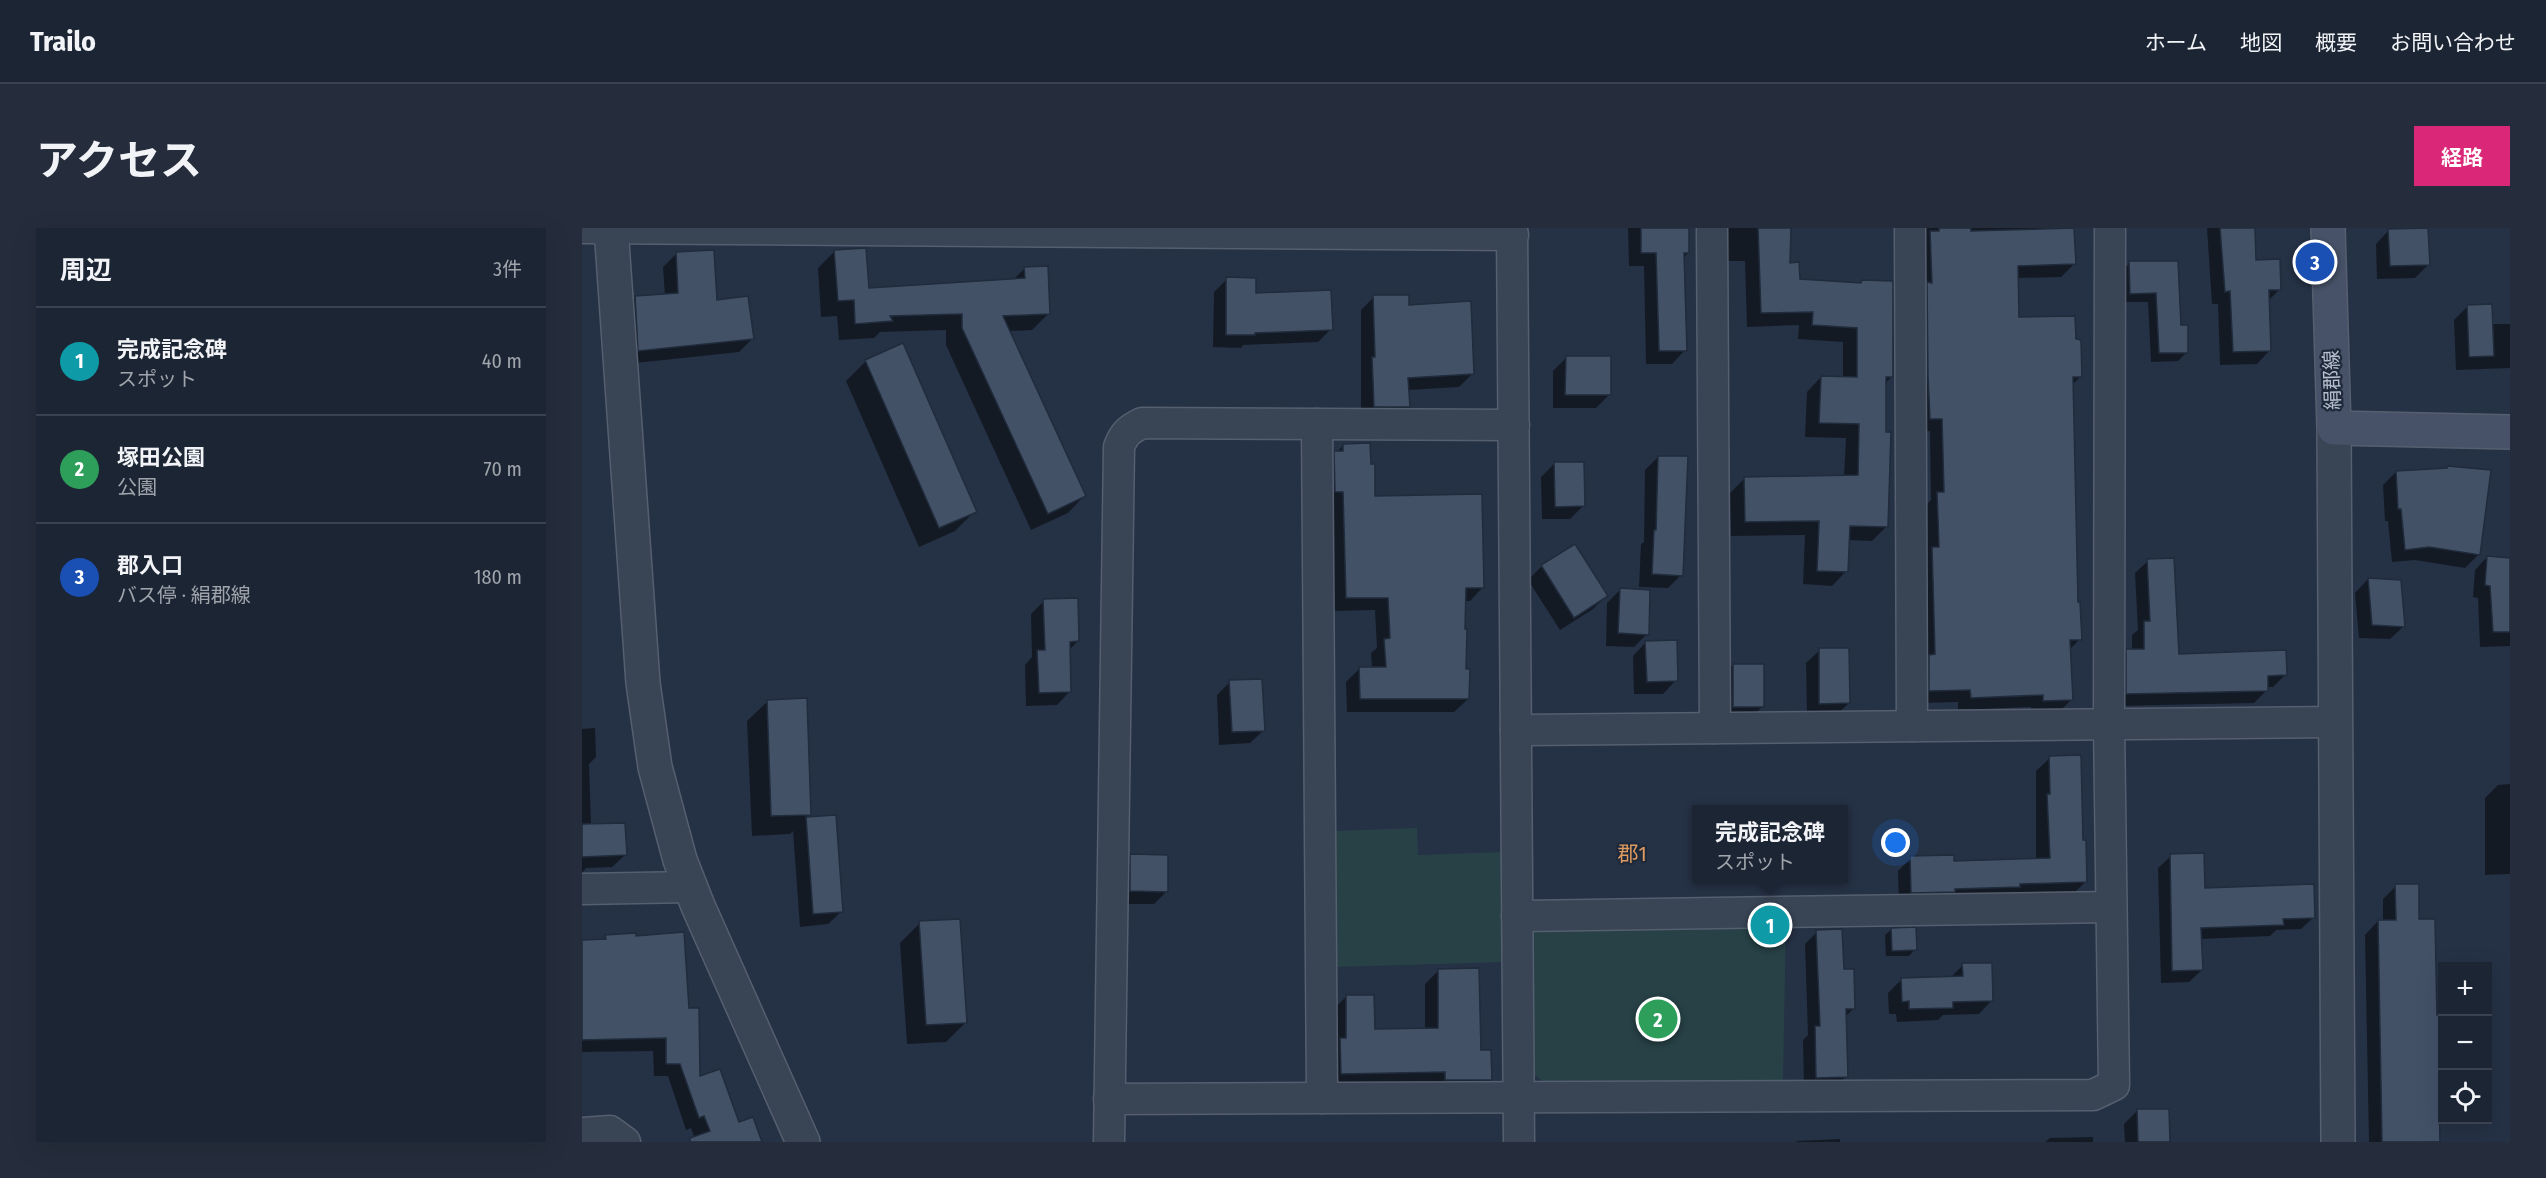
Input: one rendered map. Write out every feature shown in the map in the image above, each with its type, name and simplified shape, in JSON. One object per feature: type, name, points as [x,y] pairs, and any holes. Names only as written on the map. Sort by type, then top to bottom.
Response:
[{"type":"main road","name":"絹郡線","points":[[2328,228],[2334,428],[2510,432]]},
{"type":"street","points":[[582,228],[1512,232],[1519,1142]]},
{"type":"street","points":[[611,228],[648,727],[655,767],[680,860],[803,1142]]},
{"type":"street","points":[[1712,228],[1715,728]]},
{"type":"street","points":[[1910,228],[1912,726]]},
{"type":"street","points":[[1109,1099],[2093,1095],[2114,1085],[2109,724],[2110,228]]},
{"type":"street","points":[[1109,1142],[1119,447],[1123,436],[1142,423],[1514,425]]},
{"type":"street","points":[[1317,424],[1322,1098]]},
{"type":"street","points":[[2334,428],[2338,1142]]},
{"type":"street","points":[[1516,730],[2334,722]]},
{"type":"street","points":[[582,889],[691,887]]},
{"type":"street","points":[[1517,916],[2110,907]]},
{"type":"street","points":[[582,1133],[610,1131],[625,1142]]},
{"type":"green space","points":[[1417,828],[1418,855],[1503,852],[1506,962],[1337,967],[1333,831]]},
{"type":"green space","points":[[1786,918],[1783,1081],[1548,1085],[1531,1072],[1531,933],[1537,925]]},
{"type":"building","points":[[1641,228],[1689,228],[1689,253],[1684,253],[1687,351],[1659,351],[1656,253],[1641,253]]},
{"type":"building","points":[[1758,228],[1791,228],[1790,263],[1799,262],[1800,279],[1861,283],[1862,280],[1893,281],[1893,377],[1886,377],[1886,432],[1891,432],[1888,527],[1850,526],[1848,572],[1817,571],[1819,521],[1745,522],[1744,477],[1858,475],[1859,424],[1819,423],[1821,376],[1857,377],[1857,328],[1812,325],[1813,312],[1761,313]]},
{"type":"building","points":[[1939,228],[1971,228],[1971,231],[2074,228],[2076,264],[2018,266],[2019,317],[2075,316],[2076,339],[2081,340],[2082,377],[2073,377],[2078,602],[2080,602],[2082,640],[2070,640],[2073,700],[2043,701],[2043,695],[1971,698],[1970,690],[1929,691],[1929,655],[1935,654],[1932,547],[1939,547],[1937,492],[1944,492],[1942,419],[1930,419],[1927,282],[1932,283],[1930,231],[1939,231]]},
{"type":"building","points":[[2220,228],[2255,228],[2256,260],[2280,259],[2281,290],[2269,290],[2271,351],[2233,352],[2230,291],[2225,292]]},
{"type":"building","points":[[2428,228],[2430,265],[2390,266],[2388,229]]},
{"type":"building","points":[[866,248],[869,288],[1025,278],[1024,267],[1048,266],[1050,314],[1003,316],[1086,496],[1048,514],[962,328],[962,314],[890,316],[893,321],[855,324],[854,300],[838,301],[834,250]]},
{"type":"building","points":[[714,250],[717,300],[748,296],[754,339],[638,351],[635,296],[678,293],[676,252]]},
{"type":"building","points":[[2129,261],[2178,261],[2181,325],[2188,325],[2188,353],[2159,353],[2156,293],[2130,294]]},
{"type":"building","points":[[1226,277],[1256,278],[1256,293],[1331,290],[1333,330],[1226,335]]},
{"type":"building","points":[[1373,295],[1409,295],[1409,305],[1471,301],[1474,374],[1408,378],[1410,407],[1374,407]]},
{"type":"building","points":[[2492,304],[2494,356],[2469,357],[2467,305]]},
{"type":"building","points":[[903,343],[977,512],[939,528],[865,360]]},
{"type":"building","points":[[1566,356],[1611,356],[1611,395],[1565,395]]},
{"type":"building","points":[[1370,443],[1371,464],[1375,464],[1375,496],[1482,494],[1484,588],[1466,588],[1466,669],[1470,669],[1469,699],[1360,699],[1359,667],[1386,667],[1384,639],[1390,638],[1388,598],[1346,598],[1343,492],[1335,492],[1334,451],[1343,451],[1343,444]]},
{"type":"building","points":[[1658,456],[1688,456],[1683,576],[1652,574]]},
{"type":"building","points":[[1554,462],[1584,462],[1585,506],[1555,507]]},
{"type":"building","points":[[2448,466],[2491,470],[2480,555],[2429,547],[2405,550],[2401,509],[2398,509],[2396,471],[2447,468]]},
{"type":"building","points":[[1575,544],[1608,596],[1574,618],[1541,565]]},
{"type":"building","points":[[2487,556],[2510,558],[2510,632],[2493,632],[2490,586],[2485,585]]},
{"type":"building","points":[[2174,558],[2179,654],[2286,650],[2287,675],[2268,676],[2268,691],[2126,694],[2126,649],[2144,649],[2144,621],[2150,621],[2147,559]]},
{"type":"building","points":[[2368,578],[2401,580],[2405,627],[2372,625]]},
{"type":"building","points":[[1620,588],[1650,590],[1649,635],[1618,633]]},
{"type":"building","points":[[1078,598],[1079,641],[1070,642],[1071,692],[1039,693],[1037,650],[1045,650],[1043,599]]},
{"type":"building","points":[[1677,640],[1678,681],[1647,682],[1645,641]]},
{"type":"building","points":[[1819,648],[1849,648],[1850,703],[1819,704]]},
{"type":"building","points":[[1733,664],[1764,664],[1764,707],[1733,707]]},
{"type":"building","points":[[1262,679],[1265,731],[1232,732],[1229,680]]},
{"type":"building","points":[[807,698],[811,815],[771,816],[767,700]]},
{"type":"building","points":[[2081,755],[2083,840],[2086,840],[2087,882],[2020,884],[2020,887],[1911,893],[1910,856],[1954,855],[1954,861],[2050,858],[2047,794],[2050,794],[2049,756]]},
{"type":"building","points":[[836,815],[843,912],[813,914],[806,817]]},
{"type":"building","points":[[625,823],[627,855],[582,857],[582,824]]},
{"type":"building","points":[[2204,853],[2205,888],[2314,884],[2315,918],[2283,919],[2284,925],[2201,928],[2203,970],[2172,971],[2170,854]]},
{"type":"building","points":[[1130,854],[1168,855],[1168,892],[1130,891]]},
{"type":"building","points":[[2395,884],[2419,884],[2419,919],[2435,919],[2440,1142],[2382,1142],[2378,920],[2396,920]]},
{"type":"building","points":[[960,919],[967,1023],[926,1025],[919,921]]},
{"type":"building","points":[[1916,927],[1917,950],[1892,951],[1891,928]]},
{"type":"building","points":[[1842,929],[1844,969],[1854,969],[1855,1009],[1846,1009],[1848,1077],[1816,1078],[1815,1026],[1820,1026],[1816,930]]},
{"type":"building","points":[[684,932],[689,1008],[699,1008],[700,1076],[720,1069],[739,1122],[753,1117],[762,1142],[690,1142],[690,1138],[710,1131],[704,1116],[699,1118],[680,1064],[666,1064],[666,1038],[582,1040],[582,940],[606,939],[605,935],[636,933],[636,936]]},
{"type":"building","points":[[1962,963],[1992,963],[1993,1001],[1953,1002],[1953,1008],[1909,1009],[1909,1001],[1902,1002],[1901,978],[1963,976]]},
{"type":"building","points":[[1479,968],[1481,1050],[1491,1050],[1492,1080],[1445,1080],[1445,1072],[1341,1074],[1340,1038],[1346,1038],[1346,995],[1374,995],[1375,1029],[1438,1028],[1438,969]]},
{"type":"building","points":[[2137,1109],[2169,1109],[2170,1142],[2138,1142]]},
{"type":"place","name":"郡入口","points":[[2315,262]]},
{"type":"place","name":"完成記念碑","points":[[1770,925]]},
{"type":"place","name":"塚田公園","points":[[1658,1019]]},
{"type":"district","name":"郡1","points":[[1632,854]]}]
